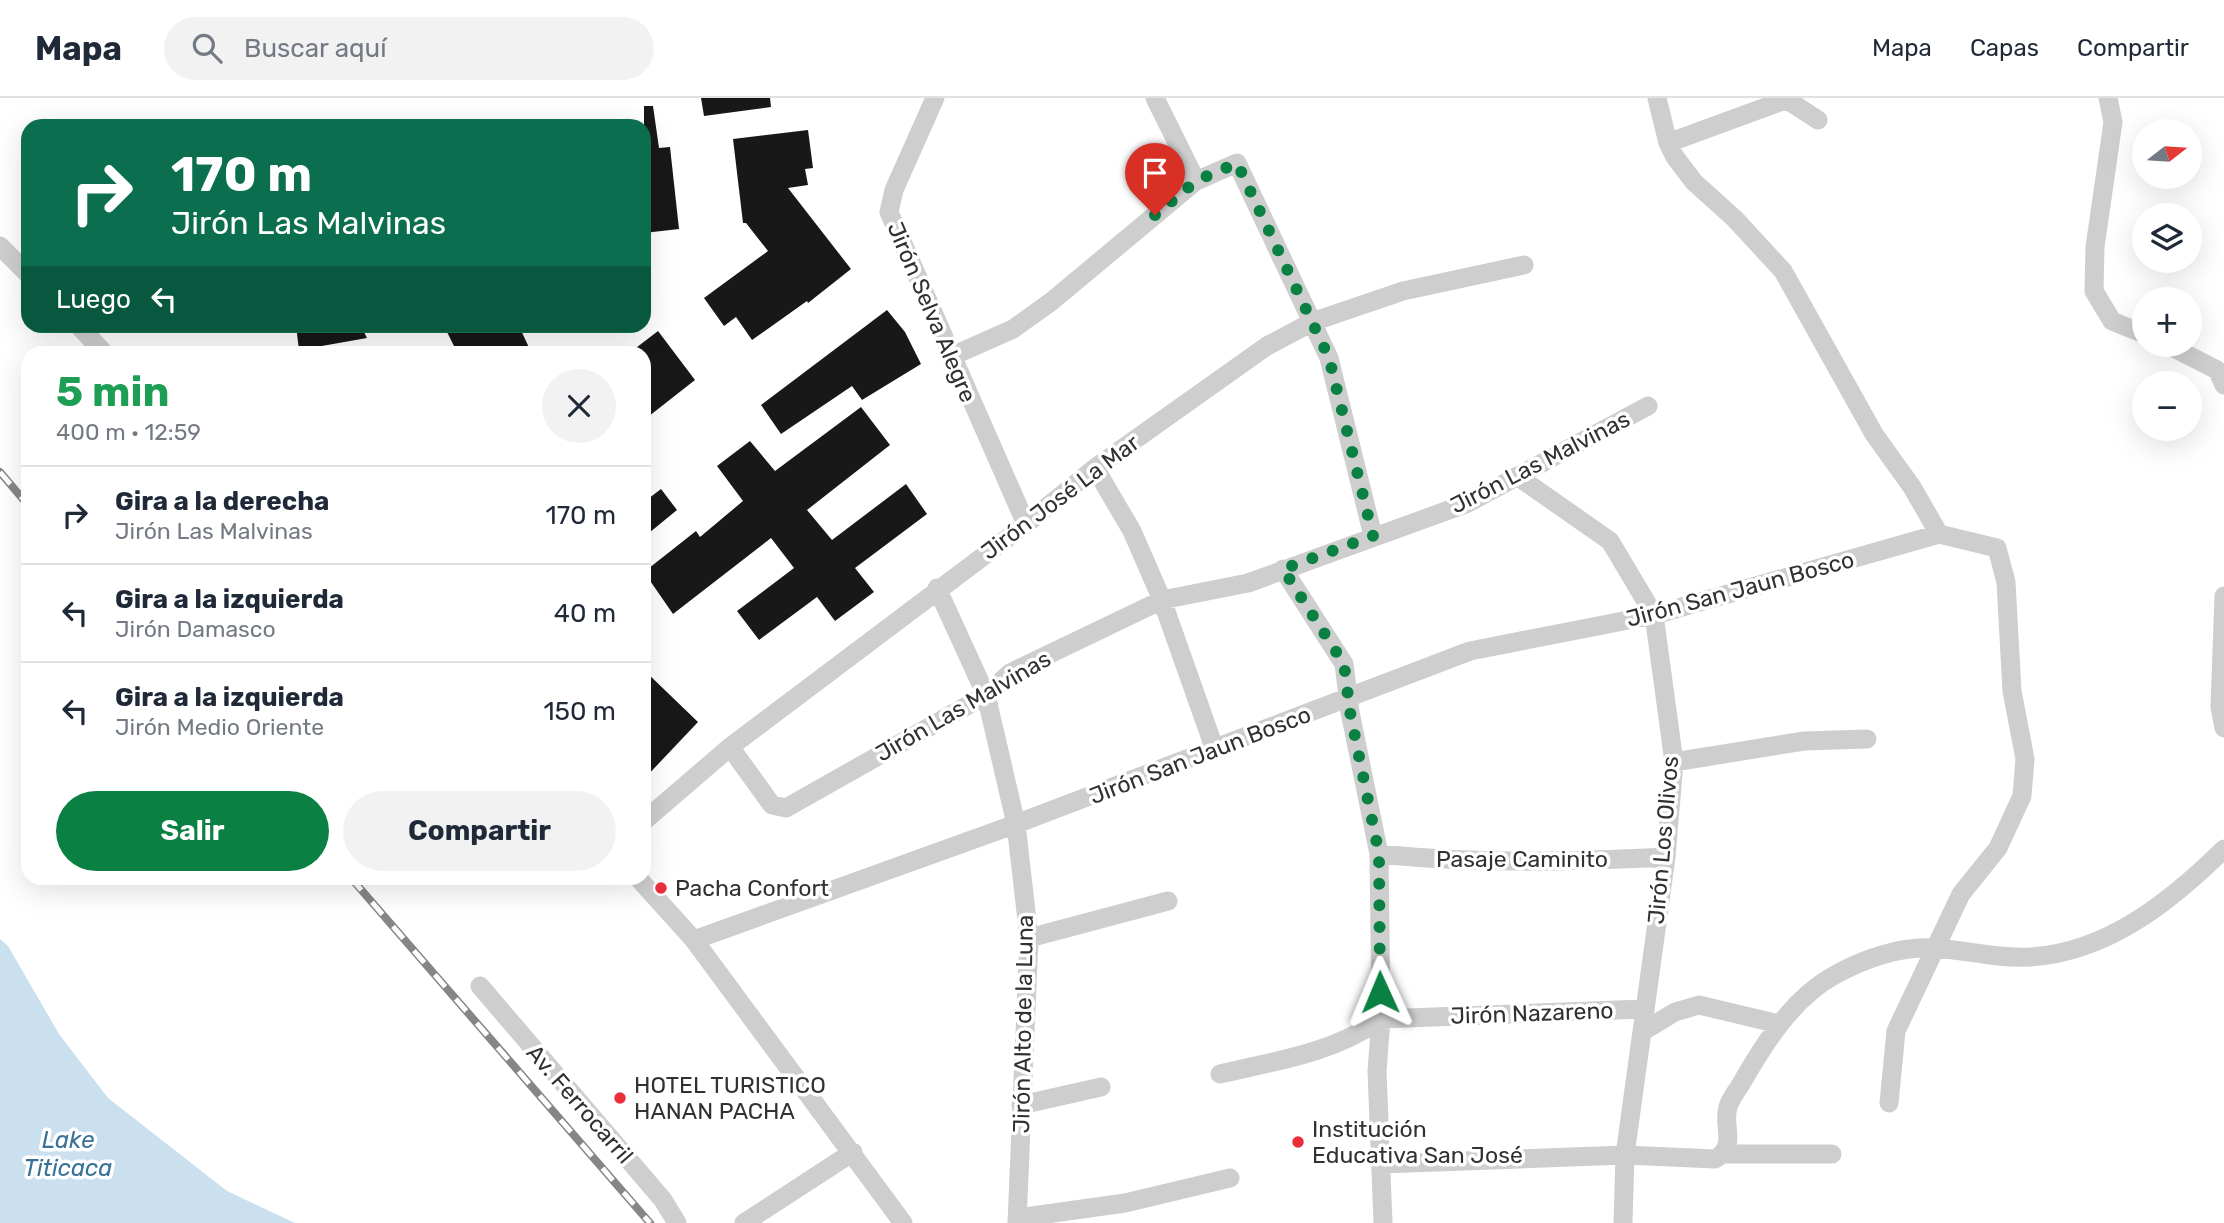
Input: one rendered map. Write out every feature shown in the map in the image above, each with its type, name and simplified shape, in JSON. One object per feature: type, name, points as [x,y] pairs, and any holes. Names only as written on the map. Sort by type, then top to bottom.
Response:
[{"type":"street","name":"Jirón Selva Alegre","points":[[935,98],[894,190],[889,212],[950,357],[1026,524]]},
{"type":"street","points":[[1155,98],[1196,181]]},
{"type":"street","points":[[1657,98],[1668,143],[1694,182],[1735,219],[1783,271],[1874,434],[1912,487],[1939,534]]},
{"type":"street","points":[[2108,98],[2113,122],[2095,247],[2094,291],[2112,321],[2132,329]]},
{"type":"street","points":[[1668,143],[1784,99],[1818,120]]},
{"type":"street","points":[[950,357],[1013,329],[1052,301],[1196,181],[1237,163],[1329,358],[1373,536]]},
{"type":"street","points":[[0,246],[21,267]]},
{"type":"street","name":"Jirón José La Mar","points":[[651,815],[730,747],[1026,524],[1095,468],[1266,346],[1312,322],[1403,291],[1524,265]]},
{"type":"street","points":[[86,333],[98,346]]},
{"type":"street","points":[[2192,357],[2217,370],[2224,385]]},
{"type":"street","name":"Jirón Las Malvinas","points":[[730,747],[772,805],[786,808],[986,695],[1010,673],[1162,600],[1248,583],[1468,503],[1648,406]]},
{"type":"street","points":[[1095,468],[1132,531],[1162,600],[1216,750]]},
{"type":"street","name":"Jirón Los Olivos","points":[[1517,476],[1610,541],[1654,615],[1674,762],[1666,857],[1625,1155],[1623,1223]]},
{"type":"street","name":"Jirón San Jaun Bosco","points":[[694,940],[1216,750],[1471,651],[1654,615],[1939,534],[1997,548],[2006,582],[2012,691],[2025,759],[2022,796],[1998,848],[1961,894],[1933,948]]},
{"type":"street","points":[[1283,569],[1344,664],[1352,725],[1379,854],[1381,1019],[1377,1071],[1383,1223]]},
{"type":"street","name":"Jirón Alto de la Luna","points":[[937,589],[986,695],[1016,824],[1029,938],[1017,1221]]},
{"type":"street","points":[[2224,596],[2220,707],[2224,728]]},
{"type":"street","points":[[1674,762],[1804,740],[1867,739]]},
{"type":"street","points":[[1719,1156],[1728,1146],[1727,1108],[1779,1024],[1831,977],[1877,955],[1933,948],[1972,955],[2029,957],[2065,952],[2104,940],[2143,918],[2224,849]]},
{"type":"street","name":"Pasaje Caminito","points":[[1379,854],[1460,863],[1557,863],[1666,857]]},
{"type":"street","points":[[644,885],[694,940],[903,1223]]},
{"type":"street","points":[[1029,938],[1168,901]]},
{"type":"street","points":[[1889,1103],[1896,1031],[1933,948]]},
{"type":"street","name":"Av. Ferrocarril","points":[[480,986],[663,1200],[677,1223]]},
{"type":"street","points":[[1642,1032],[1675,1012],[1699,1005],[1779,1024]]},
{"type":"street","name":"Jirón Nazareno","points":[[1381,1019],[1644,1009]]},
{"type":"street","points":[[1220,1074],[1327,1048],[1356,1037],[1381,1019]]},
{"type":"street","points":[[1021,1105],[1101,1087]]},
{"type":"street","points":[[744,1223],[853,1152]]},
{"type":"street","points":[[1381,1164],[1625,1155],[1832,1154]]},
{"type":"street","points":[[1017,1221],[1125,1203],[1230,1178]]},
{"type":"water","name":"Lake Titicaca","points":[[0,939],[8,946],[59,1034],[108,1098],[227,1191],[295,1223],[0,1223]]},
{"type":"building","points":[[701,98],[770,98],[771,107],[704,116]]},
{"type":"building","points":[[644,106],[653,106],[659,148],[670,147],[679,229],[651,232],[651,119],[644,119]]},
{"type":"building","points":[[808,130],[813,168],[805,169],[808,185],[788,188],[851,269],[808,303],[807,301],[752,340],[736,317],[724,326],[704,298],[768,251],[746,223],[743,223],[733,139]]},
{"type":"building","points":[[887,310],[905,332],[921,364],[862,400],[852,386],[781,434],[761,405]]},
{"type":"building","points":[[658,331],[695,380],[651,415],[651,346],[638,346]]},
{"type":"building","points":[[297,333],[364,333],[367,338],[322,346],[298,346]]},
{"type":"building","points":[[448,333],[522,333],[528,346],[454,346]]},
{"type":"building","points":[[861,407],[890,445],[807,510],[832,540],[906,484],[927,514],[855,568],[874,592],[835,621],[817,597],[759,640],[737,611],[794,568],[771,538],[673,614],[651,582],[651,566],[696,531],[700,537],[743,501],[717,466],[750,441],[775,471]]},
{"type":"building","points":[[661,489],[677,510],[651,531],[651,497]]},
{"type":"building","points":[[651,677],[698,722],[651,772]]},
{"type":"railway","points":[[0,472],[21,497]]},
{"type":"railway","points":[[357,885],[650,1223]]},
{"type":"place","name":"Pacha Confort","points":[[661,888]]},
{"type":"place","name":"HOTEL TURISTICO HANAN PACHA","points":[[620,1098]]},
{"type":"place","name":"Institución Educativa San José","points":[[1298,1142]]},
{"type":"route","points":[[1155,215],[1196,181],[1237,163],[1329,358],[1373,536],[1283,569],[1344,664],[1350,712],[1379,854],[1380,992]]}]
